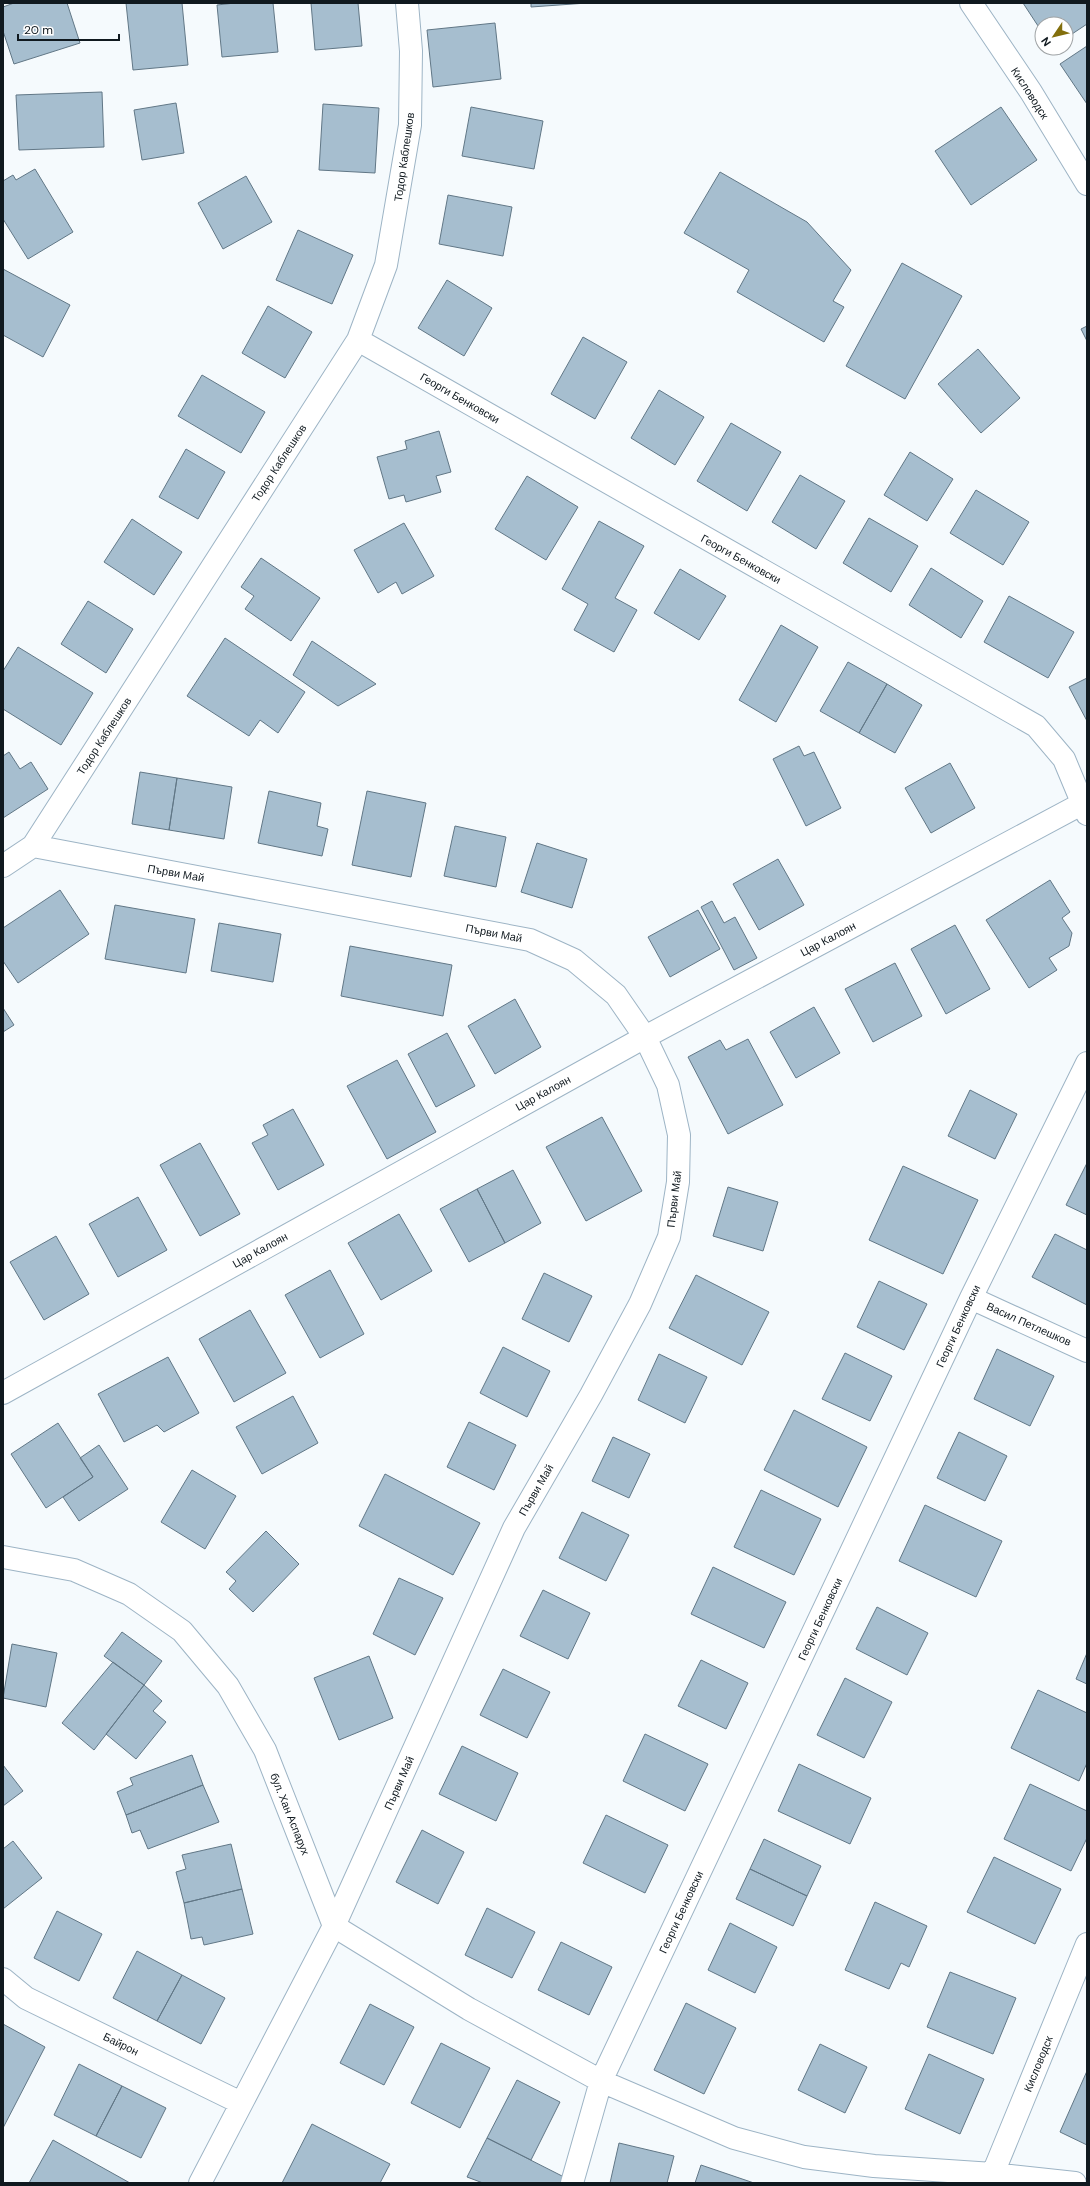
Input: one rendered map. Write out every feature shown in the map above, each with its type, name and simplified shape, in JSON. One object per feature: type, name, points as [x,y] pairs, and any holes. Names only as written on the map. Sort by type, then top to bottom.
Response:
[{"type":"street","name":"Тодор Каблешков","points":[[3,866],[33,846],[358,340],[386,265],[410,125],[411,51],[407,3]]},
{"type":"street","name":"Кисловодск","points":[[971,3],[1031,92],[1087,184]]},
{"type":"street","name":"Георги Бенковски","points":[[358,340],[1036,726],[1064,759],[1086,806]]},
{"type":"street","name":"Цар Калоян","points":[[3,1393],[645,1037],[1086,806]]},
{"type":"street","name":"Първи Май","points":[[33,846],[530,940],[574,960],[616,995],[645,1037],[668,1085],[679,1135],[678,1182],[669,1237],[636,1311],[591,1395],[514,1528],[334,1926]]},
{"type":"street","name":"Георги Бенковски","points":[[572,2183],[601,2081],[971,1298],[1087,1063]]},
{"type":"street","name":"Васил Петлешков","points":[[971,1298],[1087,1351]]},
{"type":"street","name":"бул. Хан Аспарух","points":[[3,1558],[74,1570],[129,1594],[182,1631],[228,1686],[265,1750],[334,1926]]},
{"type":"street","points":[[200,2183],[334,1926],[469,2009],[601,2081],[734,2138],[804,2157],[991,2178],[1075,2183]]},
{"type":"street","name":"Кисловодск","points":[[991,2178],[1087,1944]]},
{"type":"street","name":"Байрон","points":[[3,1979],[26,1998],[242,2103]]},
{"type":"building","points":[[14,3],[67,3],[80,43],[14,64],[3,31],[3,7]]},
{"type":"building","points":[[126,3],[182,3],[188,65],[133,70]]},
{"type":"building","points":[[235,3],[273,3],[278,52],[222,57],[217,5]]},
{"type":"building","points":[[311,3],[358,3],[362,46],[315,50]]},
{"type":"building","points":[[531,3],[587,3],[531,7]]},
{"type":"building","points":[[1023,3],[1087,3],[1087,24],[1074,33],[1074,16],[1034,16],[1034,20]]},
{"type":"building","points":[[495,23],[501,79],[433,87],[427,30]]},
{"type":"building","points":[[1087,46],[1087,104],[1060,64]]},
{"type":"building","points":[[102,92],[104,147],[19,150],[16,95]]},
{"type":"building","points":[[176,103],[184,153],[142,160],[134,110]]},
{"type":"building","points":[[323,104],[379,108],[375,173],[319,170]]},
{"type":"building","points":[[471,107],[543,121],[534,169],[462,156]]},
{"type":"building","points":[[1001,107],[1037,160],[971,205],[935,151]]},
{"type":"building","points":[[35,169],[73,232],[28,259],[3,219],[3,181],[13,175],[16,180]]},
{"type":"building","points":[[720,172],[807,222],[851,270],[833,301],[844,307],[824,342],[737,292],[749,270],[684,233]]},
{"type":"building","points":[[246,176],[272,222],[223,249],[198,203]]},
{"type":"building","points":[[448,195],[512,207],[503,256],[439,244]]},
{"type":"building","points":[[298,230],[353,255],[332,304],[276,280]]},
{"type":"building","points":[[902,263],[962,296],[905,399],[846,366]]},
{"type":"building","points":[[3,269],[70,305],[43,357],[3,335]]},
{"type":"building","points":[[447,280],[492,308],[464,356],[418,328]]},
{"type":"building","points":[[268,306],[312,332],[285,378],[242,353]]},
{"type":"building","points":[[1087,326],[1087,341],[1081,329]]},
{"type":"building","points":[[583,337],[627,362],[595,419],[551,394]]},
{"type":"building","points":[[978,349],[1020,398],[981,433],[938,384]]},
{"type":"building","points":[[202,375],[265,412],[241,453],[178,416]]},
{"type":"building","points":[[659,390],[704,417],[675,465],[631,438]]},
{"type":"building","points":[[731,423],[781,452],[747,511],[697,481]]},
{"type":"building","points":[[439,431],[451,472],[436,476],[441,492],[406,502],[404,495],[389,499],[377,457],[407,449],[405,441]]},
{"type":"building","points":[[186,449],[225,472],[198,519],[159,497]]},
{"type":"building","points":[[910,452],[953,479],[927,521],[884,495]]},
{"type":"building","points":[[800,475],[845,501],[816,549],[772,522]]},
{"type":"building","points":[[527,476],[578,507],[546,560],[495,529]]},
{"type":"building","points":[[976,490],[1029,522],[1003,565],[950,533]]},
{"type":"building","points":[[869,518],[918,546],[891,592],[843,563]]},
{"type":"building","points":[[132,519],[182,552],[154,595],[104,562]]},
{"type":"building","points":[[599,521],[644,546],[615,598],[637,610],[614,652],[574,630],[588,604],[562,589]]},
{"type":"building","points":[[404,523],[434,576],[402,594],[396,582],[378,593],[354,550]]},
{"type":"building","points":[[261,558],[320,598],[291,641],[245,609],[254,596],[241,587]]},
{"type":"building","points":[[931,568],[983,601],[961,638],[909,605]]},
{"type":"building","points":[[680,569],[726,596],[699,640],[654,613]]},
{"type":"building","points":[[1009,596],[1074,632],[1048,678],[984,642]]},
{"type":"building","points":[[88,601],[133,629],[106,673],[61,644]]},
{"type":"building","points":[[781,625],[818,647],[776,722],[739,700]]},
{"type":"building","points":[[225,638],[305,692],[278,733],[260,720],[249,736],[187,696]]},
{"type":"building","points":[[312,641],[376,684],[338,706],[293,675]]},
{"type":"building","points":[[18,647],[93,693],[61,745],[3,709],[3,671]]},
{"type":"building","points":[[848,662],[887,684],[859,733],[820,711]]},
{"type":"building","points":[[1087,678],[1087,721],[1069,687]]},
{"type":"building","points":[[887,684],[922,705],[895,753],[859,733]]},
{"type":"building","points":[[799,746],[804,756],[814,752],[841,808],[806,826],[773,759]]},
{"type":"building","points":[[9,752],[20,769],[31,762],[48,789],[3,818],[3,756]]},
{"type":"building","points":[[950,763],[975,808],[931,833],[905,788]]},
{"type":"building","points":[[140,772],[177,778],[169,830],[132,824]]},
{"type":"building","points":[[177,778],[232,787],[224,839],[169,830]]},
{"type":"building","points":[[269,791],[321,803],[317,826],[328,829],[322,856],[258,843]]},
{"type":"building","points":[[367,791],[426,803],[411,877],[352,865]]},
{"type":"building","points":[[455,826],[506,837],[496,887],[444,876]]},
{"type":"building","points":[[537,843],[587,859],[572,908],[521,892]]},
{"type":"building","points":[[778,859],[804,905],[759,930],[733,884]]},
{"type":"building","points":[[1050,880],[1070,912],[1062,918],[1072,933],[1069,946],[1049,958],[1057,970],[1029,988],[986,920]]},
{"type":"building","points":[[60,890],[89,934],[18,983],[3,961],[3,928]]},
{"type":"building","points":[[712,901],[724,923],[735,917],[757,958],[734,970],[701,907]]},
{"type":"building","points":[[115,905],[195,919],[186,973],[105,959]]},
{"type":"building","points":[[698,910],[720,949],[670,977],[648,937]]},
{"type":"building","points":[[219,923],[281,934],[273,982],[211,971]]},
{"type":"building","points":[[955,925],[990,989],[946,1014],[911,949]]},
{"type":"building","points":[[350,946],[452,965],[443,1016],[341,996]]},
{"type":"building","points":[[895,963],[922,1016],[873,1042],[845,989]]},
{"type":"building","points":[[515,999],[541,1047],[495,1074],[468,1026]]},
{"type":"building","points":[[814,1007],[840,1053],[796,1078],[770,1032]]},
{"type":"building","points":[[3,1008],[14,1025],[3,1032]]},
{"type":"building","points":[[447,1033],[475,1086],[436,1107],[408,1054]]},
{"type":"building","points":[[748,1039],[783,1105],[728,1134],[688,1057],[720,1040],[726,1050]]},
{"type":"building","points":[[397,1060],[436,1132],[387,1159],[347,1086]]},
{"type":"building","points":[[970,1090],[1017,1114],[995,1159],[948,1136]]},
{"type":"building","points":[[293,1109],[324,1165],[278,1190],[252,1143],[268,1135],[263,1125]]},
{"type":"building","points":[[602,1117],[642,1191],[586,1221],[546,1147]]},
{"type":"building","points":[[200,1143],[240,1214],[200,1236],[160,1165]]},
{"type":"building","points":[[1087,1163],[1087,1215],[1066,1205]]},
{"type":"building","points":[[903,1166],[978,1200],[943,1274],[869,1240]]},
{"type":"building","points":[[513,1170],[541,1223],[505,1243],[477,1189]]},
{"type":"building","points":[[728,1187],[778,1202],[763,1251],[713,1236]]},
{"type":"building","points":[[477,1189],[505,1243],[469,1262],[440,1209]]},
{"type":"building","points":[[138,1197],[167,1250],[118,1277],[89,1224]]},
{"type":"building","points":[[399,1214],[432,1271],[381,1300],[348,1243]]},
{"type":"building","points":[[1055,1234],[1087,1250],[1087,1305],[1032,1277]]},
{"type":"building","points":[[56,1236],[89,1294],[44,1320],[10,1262]]},
{"type":"building","points":[[330,1270],[364,1334],[320,1358],[285,1295]]},
{"type":"building","points":[[544,1273],[592,1296],[569,1342],[522,1319]]},
{"type":"building","points":[[696,1275],[769,1312],[742,1365],[669,1328]]},
{"type":"building","points":[[879,1281],[927,1304],[904,1350],[857,1327]]},
{"type":"building","points":[[250,1310],[286,1373],[234,1402],[199,1339]]},
{"type":"building","points":[[503,1347],[550,1371],[527,1417],[480,1393]]},
{"type":"building","points":[[997,1349],[1054,1376],[1030,1426],[974,1399]]},
{"type":"building","points":[[845,1353],[892,1376],[870,1421],[822,1399]]},
{"type":"building","points":[[659,1354],[707,1377],[685,1423],[638,1400]]},
{"type":"building","points":[[168,1357],[199,1413],[164,1432],[157,1425],[124,1442],[98,1394]]},
{"type":"building","points":[[293,1396],[318,1443],[262,1474],[236,1427]]},
{"type":"building","points":[[794,1410],[867,1447],[838,1507],[764,1470]]},
{"type":"building","points":[[469,1422],[516,1445],[494,1490],[447,1467]]},
{"type":"building","points":[[58,1423],[93,1477],[46,1508],[11,1454]]},
{"type":"building","points":[[959,1432],[1007,1456],[985,1501],[937,1478]]},
{"type":"building","points":[[613,1437],[650,1454],[629,1498],[592,1481]]},
{"type":"building","points":[[99,1445],[128,1489],[79,1521],[63,1497],[93,1477],[80,1458]]},
{"type":"building","points":[[192,1470],[236,1496],[205,1549],[161,1522]]},
{"type":"building","points":[[385,1474],[480,1523],[453,1575],[359,1526]]},
{"type":"building","points":[[761,1490],[821,1519],[794,1575],[734,1547]]},
{"type":"building","points":[[925,1505],[1002,1541],[976,1597],[899,1561]]},
{"type":"building","points":[[582,1512],[629,1535],[606,1581],[559,1558]]},
{"type":"building","points":[[266,1531],[299,1564],[253,1612],[229,1589],[236,1581],[226,1572]]},
{"type":"building","points":[[713,1567],[786,1602],[764,1648],[691,1614]]},
{"type":"building","points":[[399,1578],[443,1598],[415,1655],[373,1634]]},
{"type":"building","points":[[543,1590],[590,1613],[568,1659],[520,1636]]},
{"type":"building","points":[[877,1607],[928,1633],[907,1675],[856,1649]]},
{"type":"building","points":[[122,1632],[162,1661],[144,1685],[104,1656]]},
{"type":"building","points":[[12,1644],[57,1653],[46,1707],[3,1698]]},
{"type":"building","points":[[1087,1653],[1087,1684],[1076,1679]]},
{"type":"building","points":[[369,1656],[393,1718],[339,1740],[314,1678]]},
{"type":"building","points":[[701,1660],[748,1683],[726,1729],[678,1706]]},
{"type":"building","points":[[113,1662],[144,1685],[94,1750],[62,1723]]},
{"type":"building","points":[[503,1669],[550,1692],[527,1738],[480,1715]]},
{"type":"building","points":[[845,1678],[892,1702],[864,1758],[817,1735]]},
{"type":"building","points":[[144,1685],[162,1701],[153,1711],[166,1722],[136,1759],[106,1734]]},
{"type":"building","points":[[1038,1690],[1087,1713],[1087,1763],[1079,1781],[1011,1748]]},
{"type":"building","points":[[645,1734],[708,1764],[685,1811],[623,1781]]},
{"type":"building","points":[[462,1746],[518,1773],[496,1821],[439,1794]]},
{"type":"building","points":[[192,1755],[203,1785],[126,1815],[117,1792],[133,1785],[130,1778]]},
{"type":"building","points":[[799,1764],[871,1798],[850,1844],[778,1811]]},
{"type":"building","points":[[3,1765],[23,1791],[3,1806]]},
{"type":"building","points":[[1030,1784],[1087,1811],[1087,1838],[1071,1871],[1004,1839]]},
{"type":"building","points":[[203,1785],[219,1822],[148,1849],[140,1830],[132,1833],[126,1815]]},
{"type":"building","points":[[606,1815],[668,1845],[645,1893],[583,1863]]},
{"type":"building","points":[[422,1830],[464,1852],[438,1904],[396,1882]]},
{"type":"building","points":[[764,1839],[821,1866],[807,1896],[750,1869]]},
{"type":"building","points":[[13,1841],[42,1878],[3,1909],[3,1849]]},
{"type":"building","points":[[231,1844],[242,1889],[184,1903],[176,1872],[186,1869],[182,1855]]},
{"type":"building","points":[[994,1857],[1061,1889],[1035,1944],[967,1912]]},
{"type":"building","points":[[750,1869],[807,1896],[793,1926],[736,1899]]},
{"type":"building","points":[[242,1889],[253,1934],[204,1945],[202,1937],[191,1939],[184,1903]]},
{"type":"building","points":[[875,1902],[927,1926],[909,1967],[901,1963],[889,1989],[845,1970]]},
{"type":"building","points":[[487,1908],[535,1932],[512,1978],[465,1955]]},
{"type":"building","points":[[57,1911],[102,1934],[79,1981],[34,1958]]},
{"type":"building","points":[[730,1923],[777,1947],[755,1993],[708,1970]]},
{"type":"building","points":[[561,1942],[612,1967],[589,2015],[538,1990]]},
{"type":"building","points":[[137,1951],[182,1975],[157,2021],[113,1998]]},
{"type":"building","points":[[950,1972],[1016,1998],[993,2054],[927,2027]]},
{"type":"building","points":[[182,1975],[225,1998],[201,2044],[157,2021]]},
{"type":"building","points":[[686,2003],[736,2028],[704,2094],[654,2070]]},
{"type":"building","points":[[370,2004],[414,2027],[384,2085],[340,2063]]},
{"type":"building","points":[[3,2024],[45,2047],[3,2128]]},
{"type":"building","points":[[441,2043],[490,2068],[460,2128],[411,2103]]},
{"type":"building","points":[[820,2044],[867,2067],[845,2113],[798,2090]]},
{"type":"building","points":[[929,2054],[984,2079],[960,2134],[905,2109]]},
{"type":"building","points":[[79,2064],[122,2086],[96,2136],[54,2115]]},
{"type":"building","points":[[1087,2071],[1087,2145],[1060,2132]]},
{"type":"building","points":[[517,2080],[560,2102],[531,2160],[487,2138]]},
{"type":"building","points":[[122,2086],[166,2108],[141,2158],[96,2136]]},
{"type":"building","points":[[312,2124],[390,2164],[380,2183],[282,2183]]},
{"type":"building","points":[[487,2138],[564,2177],[562,2183],[483,2183],[467,2177]]},
{"type":"building","points":[[53,2140],[130,2183],[29,2183]]},
{"type":"building","points":[[619,2143],[674,2156],[667,2183],[610,2183]]},
{"type":"building","points":[[701,2165],[754,2183],[695,2183]]}]
